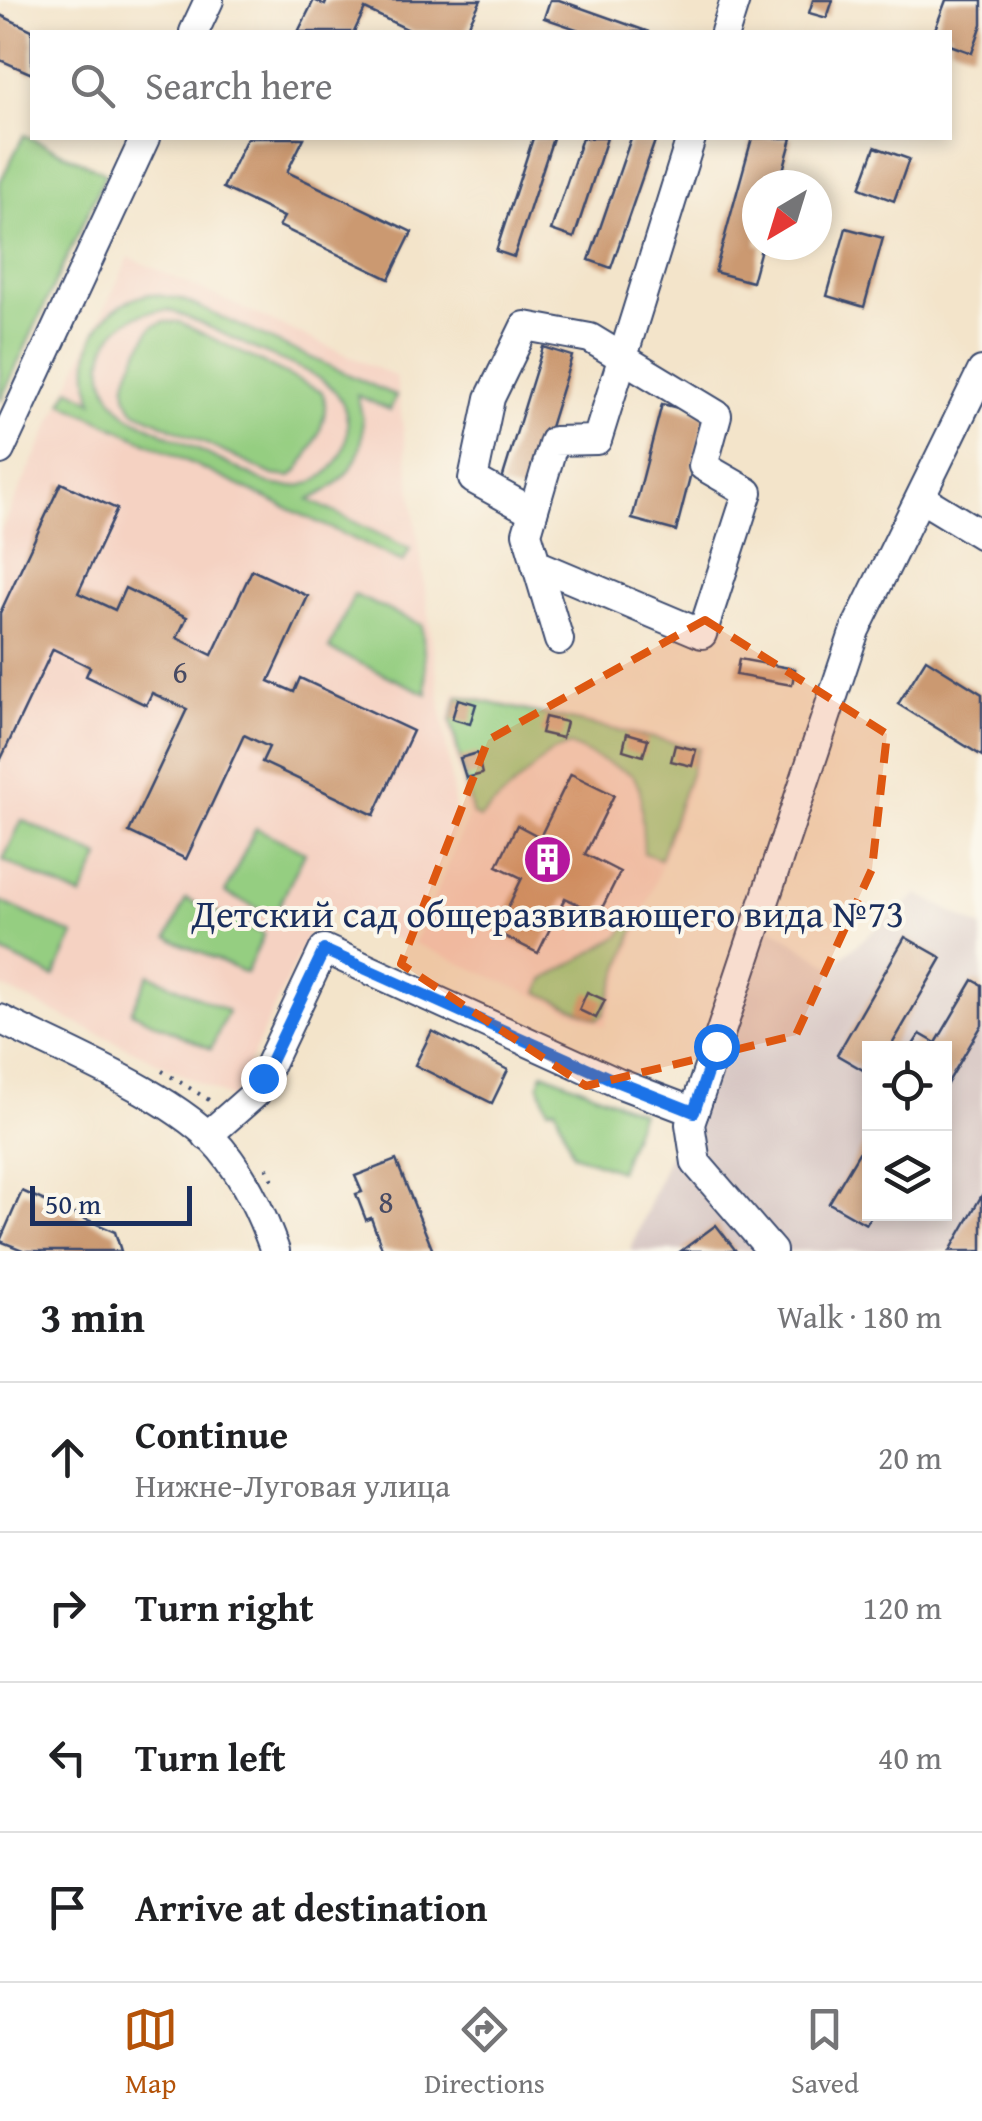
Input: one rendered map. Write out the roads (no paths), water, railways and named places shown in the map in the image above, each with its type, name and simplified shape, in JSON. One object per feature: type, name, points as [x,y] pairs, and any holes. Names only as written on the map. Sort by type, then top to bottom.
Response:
[{"type":"street","points":[[195,30],[209,0]]},
{"type":"street","points":[[725,30],[735,0]]},
{"type":"street","points":[[0,450],[144,140]]},
{"type":"street","points":[[560,640],[527,533],[554,441],[596,440],[691,140]]},
{"type":"street","points":[[533,512],[473,479],[490,398],[525,326],[590,338],[716,415],[703,466],[748,492],[702,634],[536,564]]},
{"type":"street","points":[[772,1251],[696,1164],[690,1124],[856,630],[982,371]]},
{"type":"street","points":[[921,498],[982,535]]},
{"type":"street","points":[[208,1136],[256,1094],[324,950],[618,1082],[694,1112]]},
{"type":"street","points":[[0,1019],[156,1098],[208,1136],[244,1179],[276,1251]]},
{"type":"place","name":"Детский сад общеразвивающего вида №73","points":[[548,860]]}]
